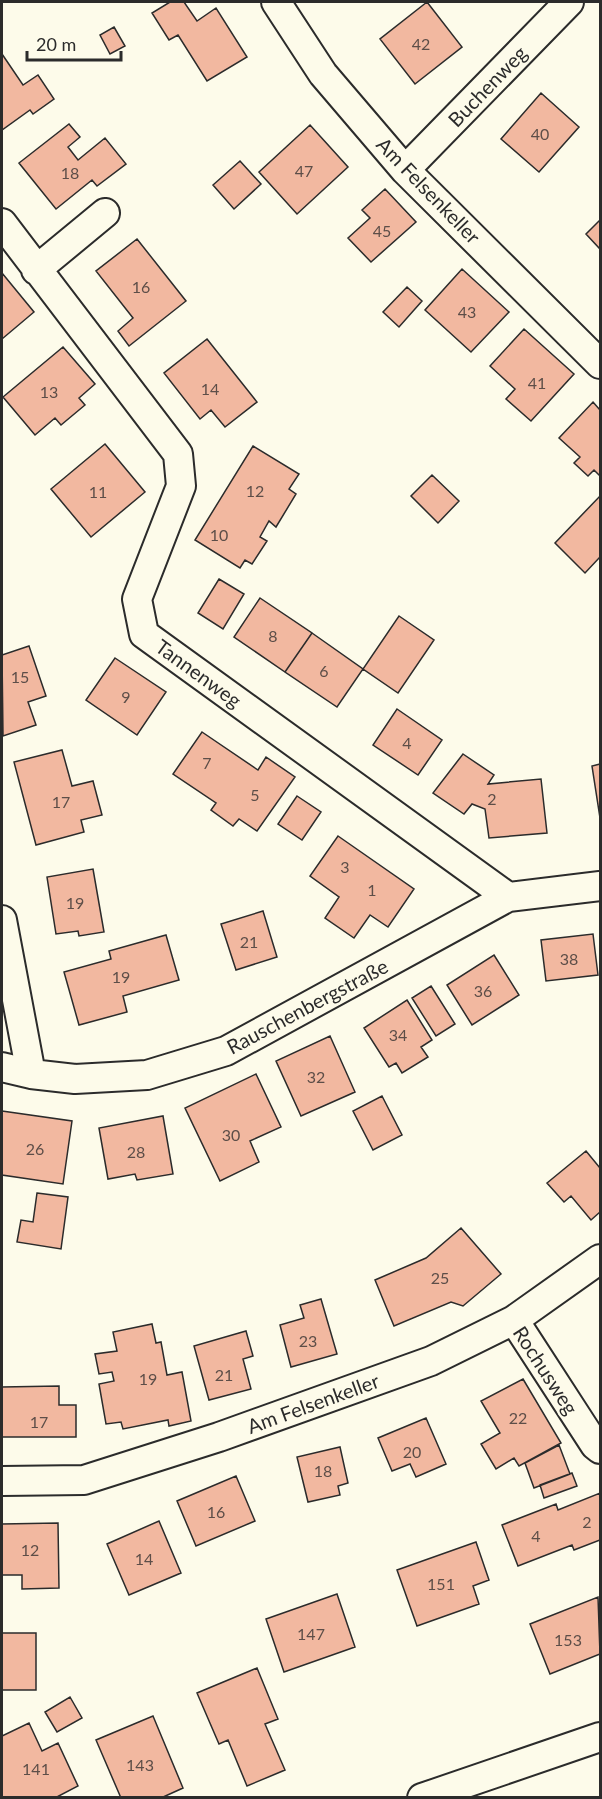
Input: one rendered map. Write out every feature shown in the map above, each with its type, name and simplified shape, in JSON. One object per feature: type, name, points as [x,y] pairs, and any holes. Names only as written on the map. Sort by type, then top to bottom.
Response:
[{"type":"street","name":"Am Felsenkeller","points":[[276,2],[323,74],[405,170],[600,364]]},
{"type":"street","name":"Buchenweg","points":[[405,170],[569,2]]},
{"type":"street","points":[[36,270],[105,213]]},
{"type":"street","name":"Tannenweg","points":[[2,223],[178,454],[181,486],[137,599],[144,634],[508,897]]},
{"type":"street","name":"Rauschenbergstraße","points":[[2,1067],[31,1074],[75,1079],[147,1075],[226,1051],[508,897],[600,886]]},
{"type":"street","points":[[2,920],[31,1074]]},
{"type":"street","name":"Am Felsenkeller","points":[[2,1481],[84,1480],[219,1437],[431,1361],[514,1320],[600,1259]]},
{"type":"street","name":"Rochusweg","points":[[514,1320],[595,1445],[600,1449]]},
{"type":"street","points":[[422,1797],[600,1737]]},
{"type":"building","points":[[170,2],[184,2],[197,21],[216,8],[247,57],[207,81],[178,35],[169,40],[152,13]]},
{"type":"building","points":[[427,2],[462,47],[415,84],[380,39]]},
{"type":"building","points":[[114,27],[125,46],[110,54],[100,35]]},
{"type":"building","points":[[2,54],[23,85],[38,75],[54,99],[33,114],[30,110],[2,130]]},
{"type":"building","points":[[541,93],[579,127],[539,172],[501,139]]},
{"type":"building","points":[[69,124],[80,137],[68,147],[78,160],[105,138],[126,164],[97,186],[92,180],[56,209],[19,163]]},
{"type":"building","points":[[310,125],[348,167],[297,214],[259,172]]},
{"type":"building","points":[[240,161],[261,184],[234,209],[213,185]]},
{"type":"building","points":[[385,189],[416,222],[371,262],[348,238],[370,218],[362,210]]},
{"type":"building","points":[[600,220],[600,249],[586,234]]},
{"type":"building","points":[[137,239],[186,301],[129,346],[118,331],[133,318],[96,271]]},
{"type":"building","points":[[462,269],[509,312],[471,352],[425,310]]},
{"type":"building","points":[[2,273],[34,312],[2,339]]},
{"type":"building","points":[[407,287],[422,301],[399,327],[383,312]]},
{"type":"building","points":[[524,329],[574,374],[531,421],[506,399],[515,389],[490,366]]},
{"type":"building","points":[[207,339],[257,402],[225,427],[211,410],[200,419],[164,373]]},
{"type":"building","points":[[63,347],[95,384],[79,398],[85,405],[61,425],[55,418],[35,435],[3,397]]},
{"type":"building","points":[[593,402],[600,410],[600,476],[594,470],[588,476],[574,463],[580,457],[559,438]]},
{"type":"building","points":[[105,444],[145,492],[91,537],[51,489]]},
{"type":"building","points":[[253,446],[299,474],[289,489],[296,494],[276,527],[269,521],[260,537],[267,541],[252,564],[245,560],[240,568],[195,540]]},
{"type":"building","points":[[432,475],[459,501],[438,523],[411,496]]},
{"type":"building","points":[[600,496],[600,557],[585,573],[555,543]]},
{"type":"building","points":[[219,579],[244,594],[223,629],[198,613]]},
{"type":"building","points":[[260,598],[312,633],[285,672],[234,637]]},
{"type":"building","points":[[399,616],[434,640],[398,693],[363,669]]},
{"type":"building","points":[[312,633],[363,669],[337,707],[285,672]]},
{"type":"building","points":[[29,646],[46,696],[28,702],[36,725],[3,736],[2,655]]},
{"type":"building","points":[[115,658],[166,692],[137,735],[86,700]]},
{"type":"building","points":[[397,709],[442,740],[418,775],[373,745]]},
{"type":"building","points":[[202,732],[258,770],[266,757],[295,777],[257,831],[239,819],[233,826],[211,810],[216,803],[173,774]]},
{"type":"building","points":[[62,750],[72,786],[93,781],[102,815],[81,820],[84,832],[36,845],[14,762]]},
{"type":"building","points":[[463,754],[494,775],[488,784],[541,779],[547,833],[489,838],[485,809],[472,804],[464,814],[433,793]]},
{"type":"building","points":[[600,764],[600,818],[592,766]]},
{"type":"building","points":[[297,796],[321,812],[302,840],[278,824]]},
{"type":"building","points":[[338,836],[414,889],[388,927],[370,915],[354,938],[325,918],[339,897],[310,876]]},
{"type":"building","points":[[93,869],[104,932],[79,936],[78,931],[56,934],[47,877]]},
{"type":"building","points":[[263,911],[277,957],[236,970],[221,924]]},
{"type":"building","points":[[593,934],[598,975],[546,981],[541,940]]},
{"type":"building","points":[[166,935],[179,980],[123,996],[127,1012],[79,1025],[64,972],[111,959],[109,951]]},
{"type":"building","points":[[494,955],[519,995],[472,1025],[447,985]]},
{"type":"building","points":[[431,986],[455,1024],[436,1036],[412,998]]},
{"type":"building","points":[[407,1000],[432,1040],[421,1047],[428,1057],[402,1073],[396,1063],[389,1067],[364,1028]]},
{"type":"building","points":[[330,1036],[355,1092],[301,1116],[276,1061]]},
{"type":"building","points":[[256,1074],[281,1127],[250,1141],[259,1162],[220,1181],[185,1108]]},
{"type":"building","points":[[382,1096],[402,1135],[373,1150],[353,1111]]},
{"type":"building","points":[[2,1111],[72,1121],[63,1184],[2,1175]]},
{"type":"building","points":[[163,1116],[173,1174],[137,1180],[135,1174],[108,1179],[99,1128]]},
{"type":"building","points":[[586,1151],[600,1168],[600,1212],[591,1220],[571,1196],[564,1202],[547,1183]]},
{"type":"building","points":[[37,1193],[68,1197],[61,1249],[17,1242],[21,1220],[33,1222]]},
{"type":"building","points":[[461,1228],[501,1274],[463,1306],[451,1302],[394,1326],[375,1280],[426,1258]]},
{"type":"building","points":[[321,1299],[337,1354],[291,1367],[280,1325],[304,1318],[300,1305]]},
{"type":"building","points":[[152,1324],[156,1343],[161,1342],[167,1375],[182,1372],[191,1421],[169,1426],[168,1420],[123,1429],[121,1422],[106,1424],[99,1384],[114,1381],[112,1372],[99,1374],[95,1354],[117,1351],[113,1332]]},
{"type":"building","points":[[246,1331],[253,1356],[243,1359],[251,1389],[209,1400],[194,1346]]},
{"type":"building","points":[[523,1379],[561,1443],[519,1466],[514,1458],[496,1469],[481,1444],[500,1433],[481,1401]]},
{"type":"building","points":[[59,1386],[59,1405],[76,1405],[76,1437],[2,1437],[2,1387]]},
{"type":"building","points":[[426,1418],[446,1464],[416,1477],[410,1464],[392,1471],[378,1438]]},
{"type":"building","points":[[559,1445],[570,1474],[534,1488],[525,1463]]},
{"type":"building","points":[[340,1447],[348,1483],[338,1486],[340,1495],[308,1502],[297,1457]]},
{"type":"building","points":[[572,1473],[577,1486],[544,1498],[540,1485]]},
{"type":"building","points":[[236,1476],[255,1521],[196,1546],[177,1501]]},
{"type":"building","points":[[600,1493],[600,1540],[574,1550],[572,1545],[518,1566],[502,1525],[556,1504],[558,1510]]},
{"type":"building","points":[[159,1521],[181,1573],[129,1595],[107,1544]]},
{"type":"building","points":[[58,1523],[59,1588],[22,1589],[22,1575],[2,1575],[2,1524]]},
{"type":"building","points":[[476,1542],[489,1580],[473,1586],[479,1604],[417,1626],[397,1570]]},
{"type":"building","points":[[337,1594],[355,1647],[284,1672],[266,1619]]},
{"type":"building","points":[[598,1597],[600,1654],[550,1674],[530,1624]]},
{"type":"building","points":[[2,1633],[36,1633],[36,1690],[2,1690]]},
{"type":"building","points":[[257,1668],[278,1719],[265,1724],[285,1770],[247,1786],[228,1740],[219,1744],[197,1693]]},
{"type":"building","points":[[70,1697],[82,1718],[57,1732],[45,1712]]},
{"type":"building","points":[[153,1716],[183,1788],[161,1798],[121,1798],[96,1740]]},
{"type":"building","points":[[29,1723],[42,1751],[58,1743],[78,1786],[55,1798],[2,1798],[2,1736]]}]
